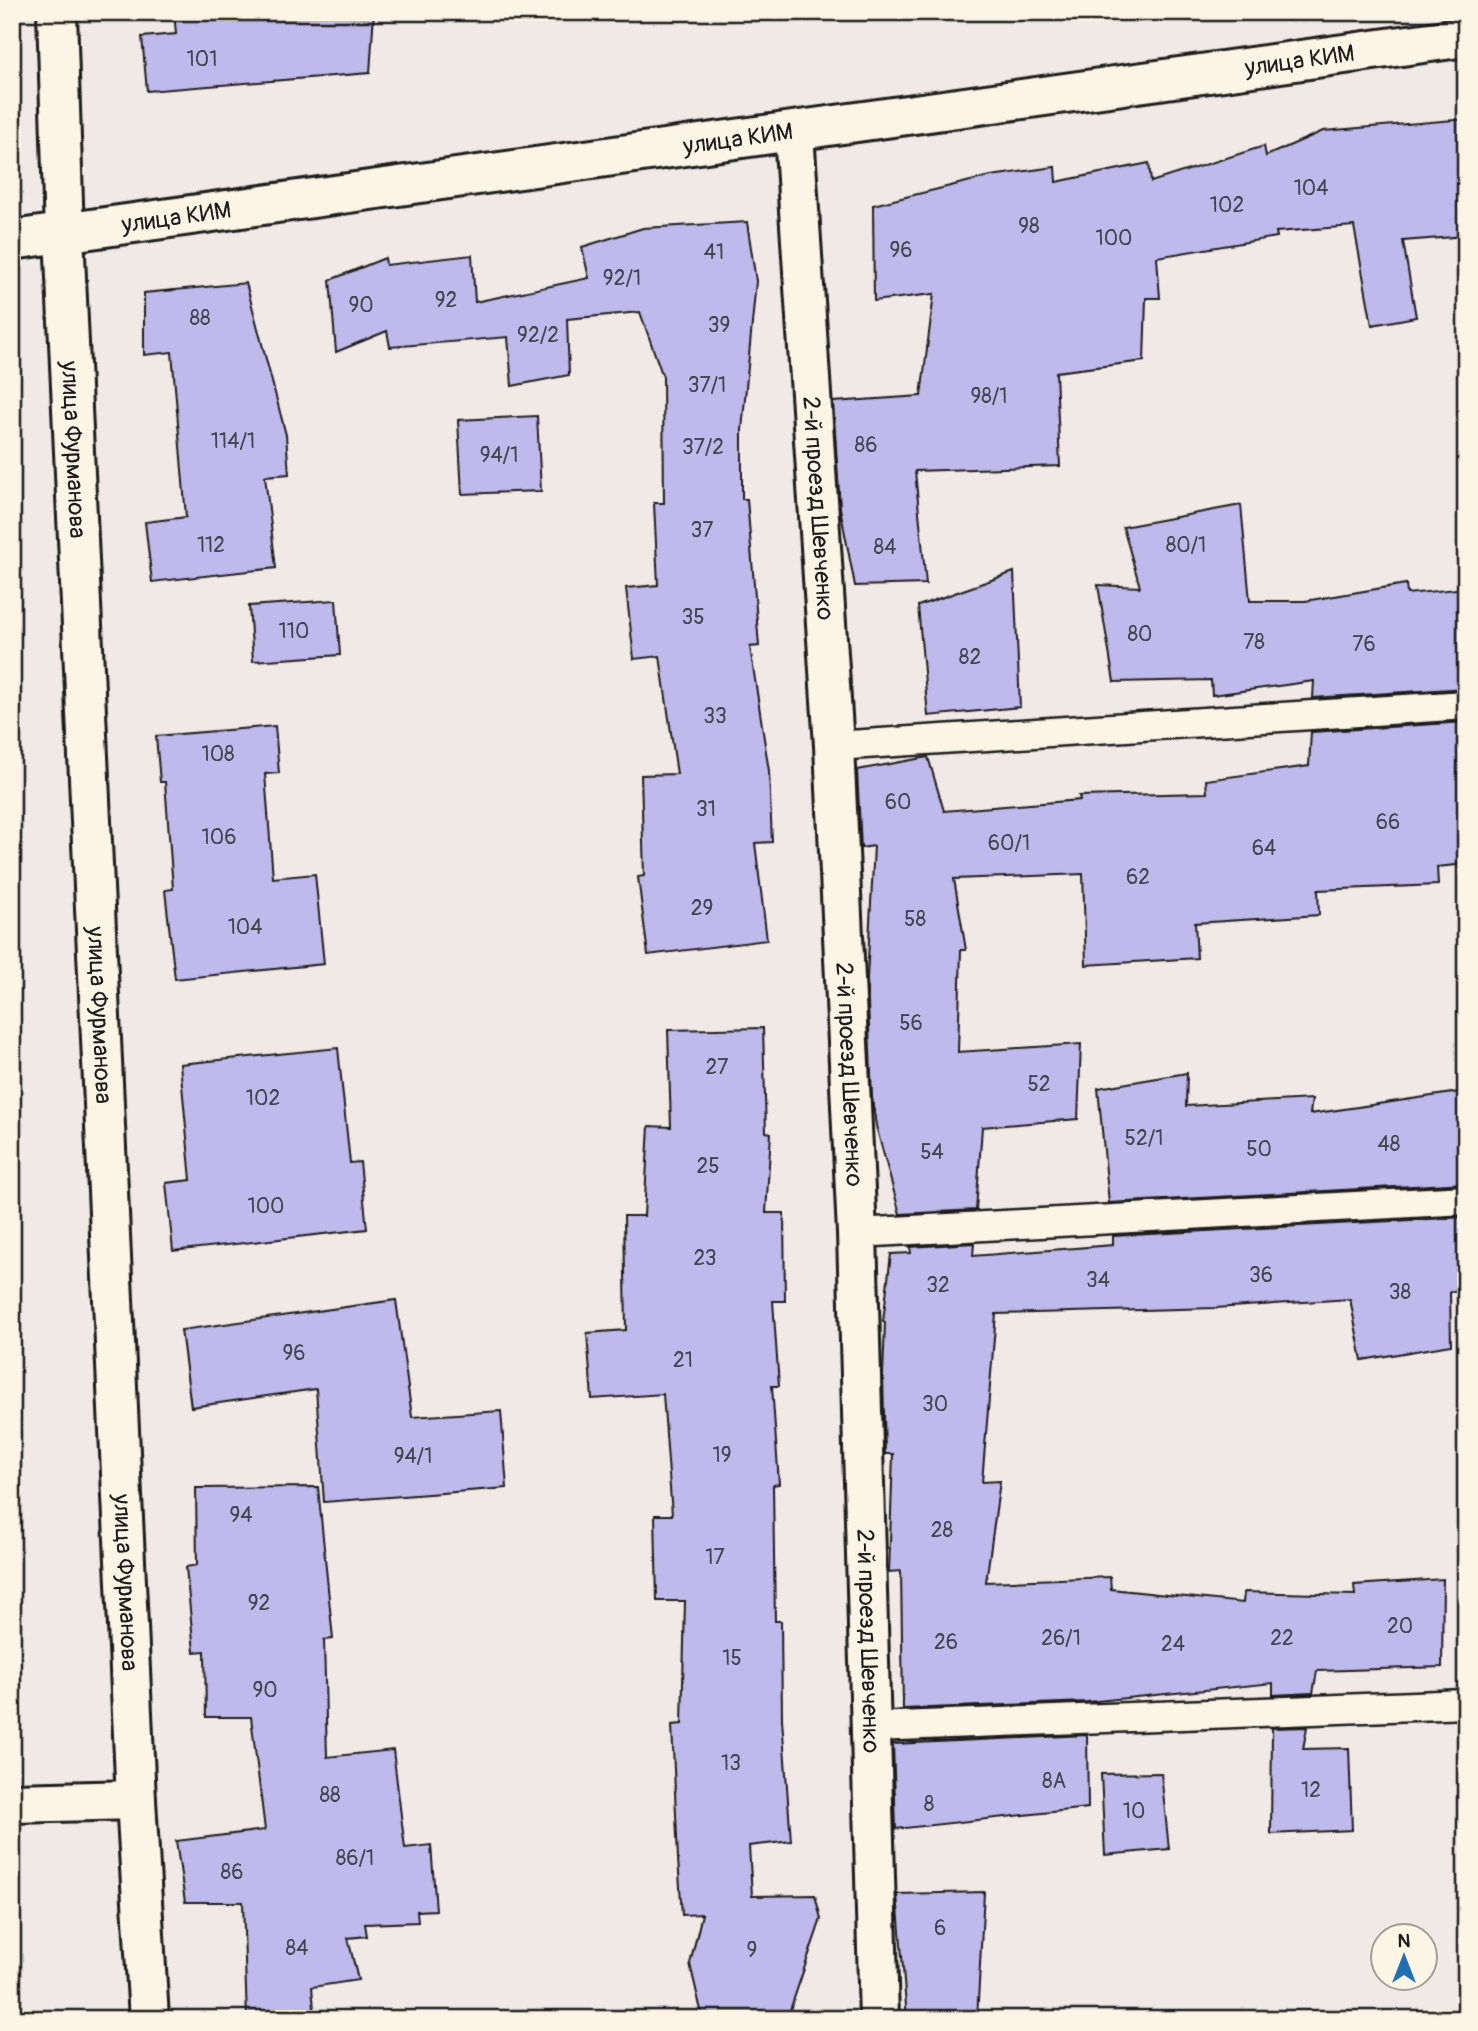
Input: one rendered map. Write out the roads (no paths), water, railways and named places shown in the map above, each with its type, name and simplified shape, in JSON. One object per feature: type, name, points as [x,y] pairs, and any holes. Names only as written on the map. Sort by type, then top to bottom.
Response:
[{"type":"street","name":"улица Фурманова","points":[[57,12],[64,234],[136,1801],[149,2019]]},
{"type":"street","name":"улица КИМ","points":[[12,240],[794,133],[1466,37]]},
{"type":"street","name":"2-й проезд Шевченко","points":[[794,133],[834,746],[857,1233],[873,1727],[879,2019]]},
{"type":"street","points":[[12,1803],[136,1801]]},
{"type":"lane","points":[[834,746],[1466,705]]},
{"type":"lane","points":[[857,1233],[1466,1200]]},
{"type":"lane","points":[[873,1727],[1466,1704]]}]
